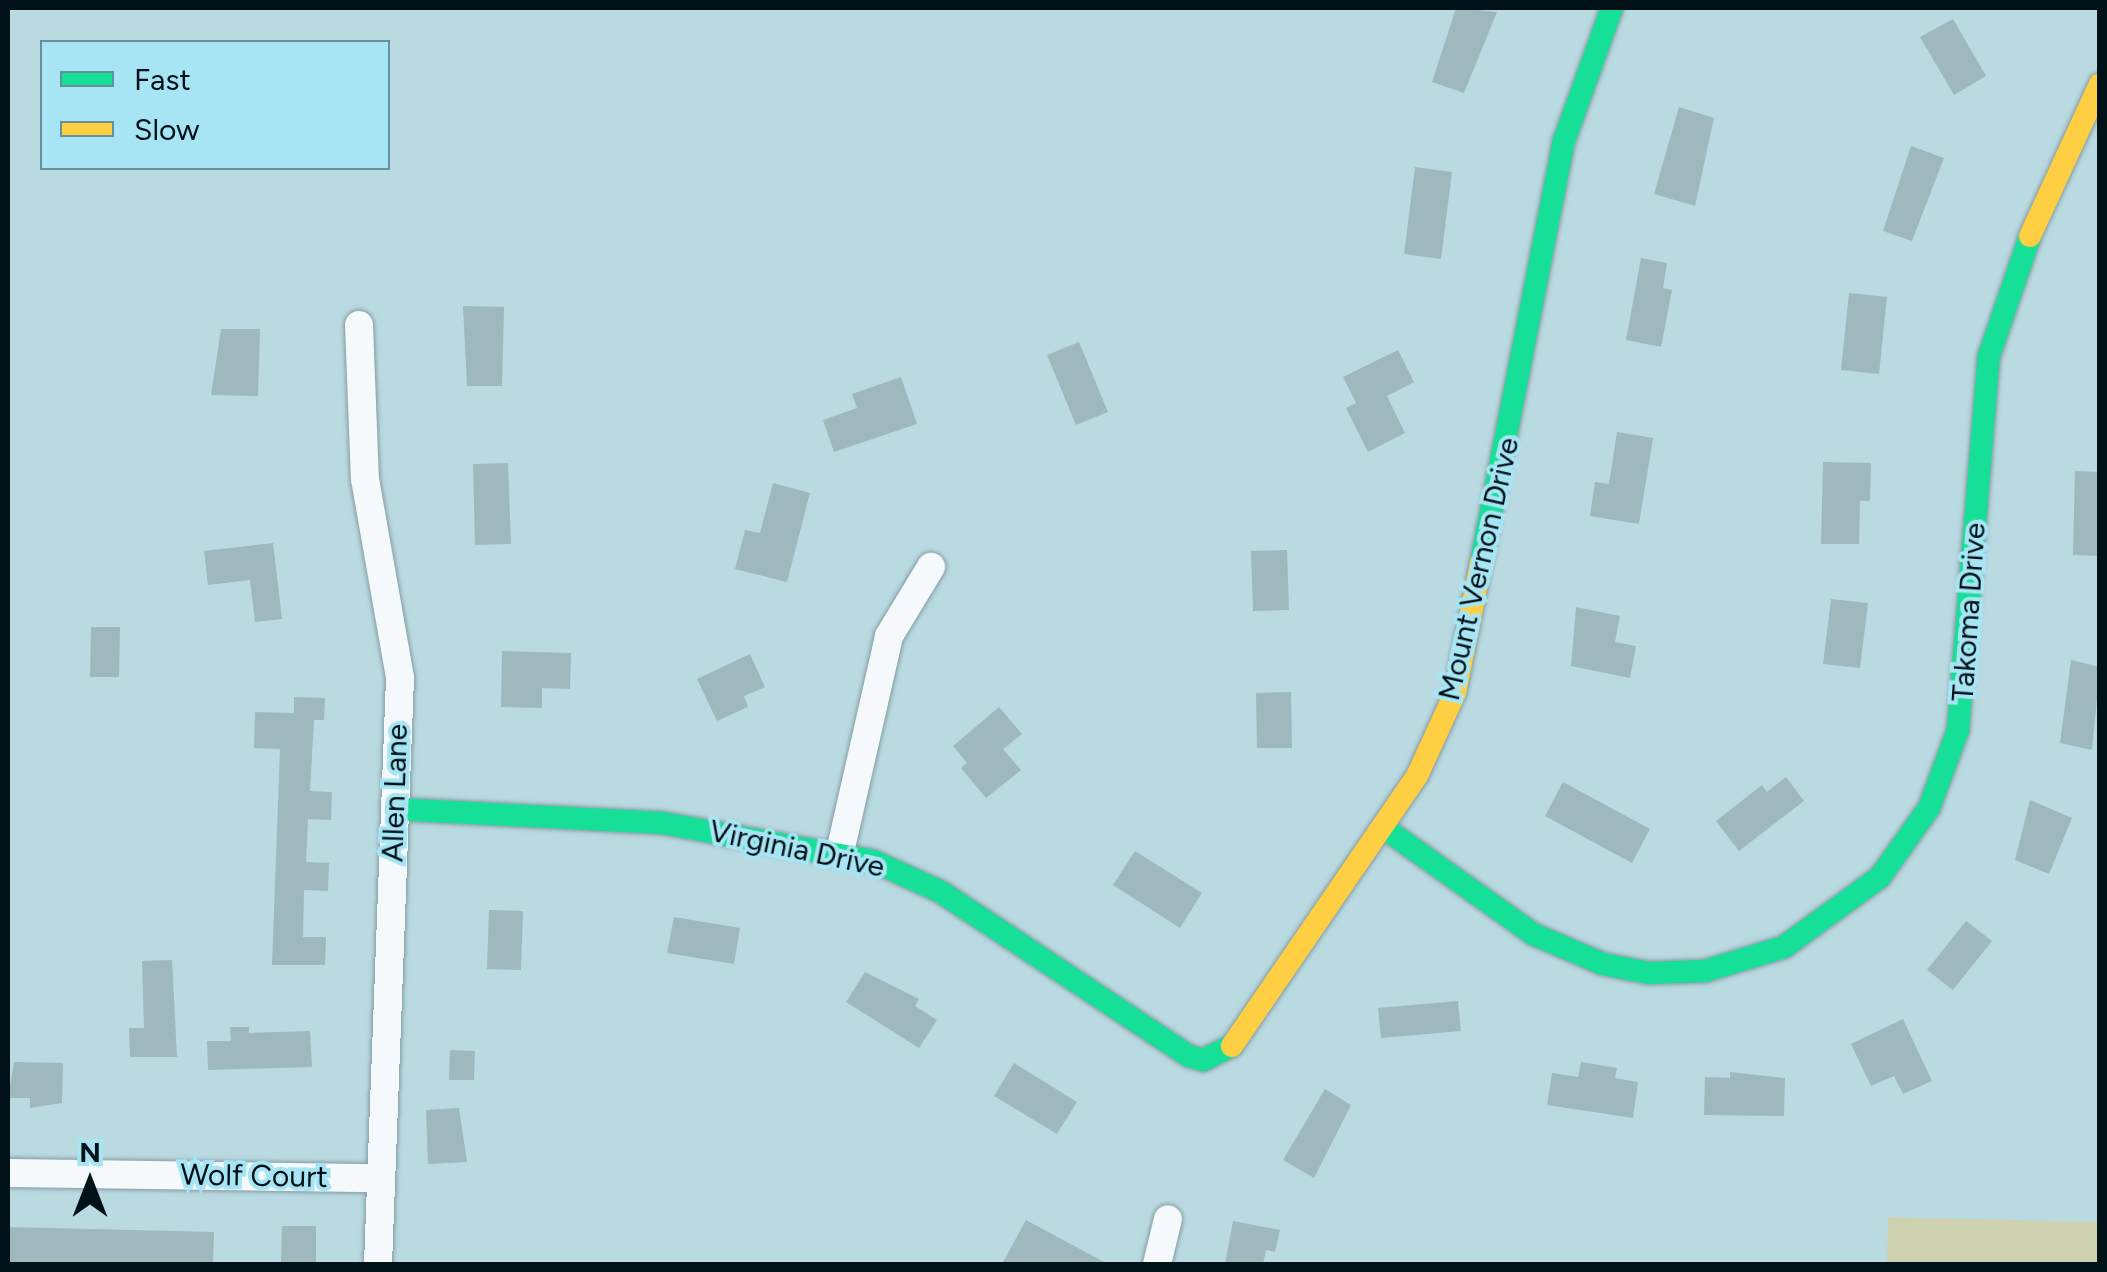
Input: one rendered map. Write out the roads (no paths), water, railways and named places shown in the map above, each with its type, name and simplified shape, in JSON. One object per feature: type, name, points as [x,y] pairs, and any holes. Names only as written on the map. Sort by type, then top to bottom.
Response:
[{"type":"street","name":"Mount Vernon Drive","points":[[1203,1060],[1228,1052],[1384,828],[1437,737],[1470,640],[1564,141],[1612,8]]},
{"type":"street","name":"Takoma Drive","points":[[1384,828],[1534,934],[1603,964],[1650,973],[1705,971],[1784,946],[1880,877],[1929,808],[1958,730],[1968,666],[1981,414],[1993,340],[2018,260],[2100,84]]},
{"type":"street","name":"Allen Lane","points":[[359,325],[365,479],[400,678],[378,1264]]},
{"type":"street","points":[[840,852],[889,636],[931,567]]},
{"type":"street","name":"Virginia Drive","points":[[396,808],[662,823],[840,852],[941,892],[1111,1007],[1203,1060]]},
{"type":"street","name":"Wolf Court","points":[[8,1173],[380,1178]]},
{"type":"street","points":[[1157,1264],[1168,1219]]}]
